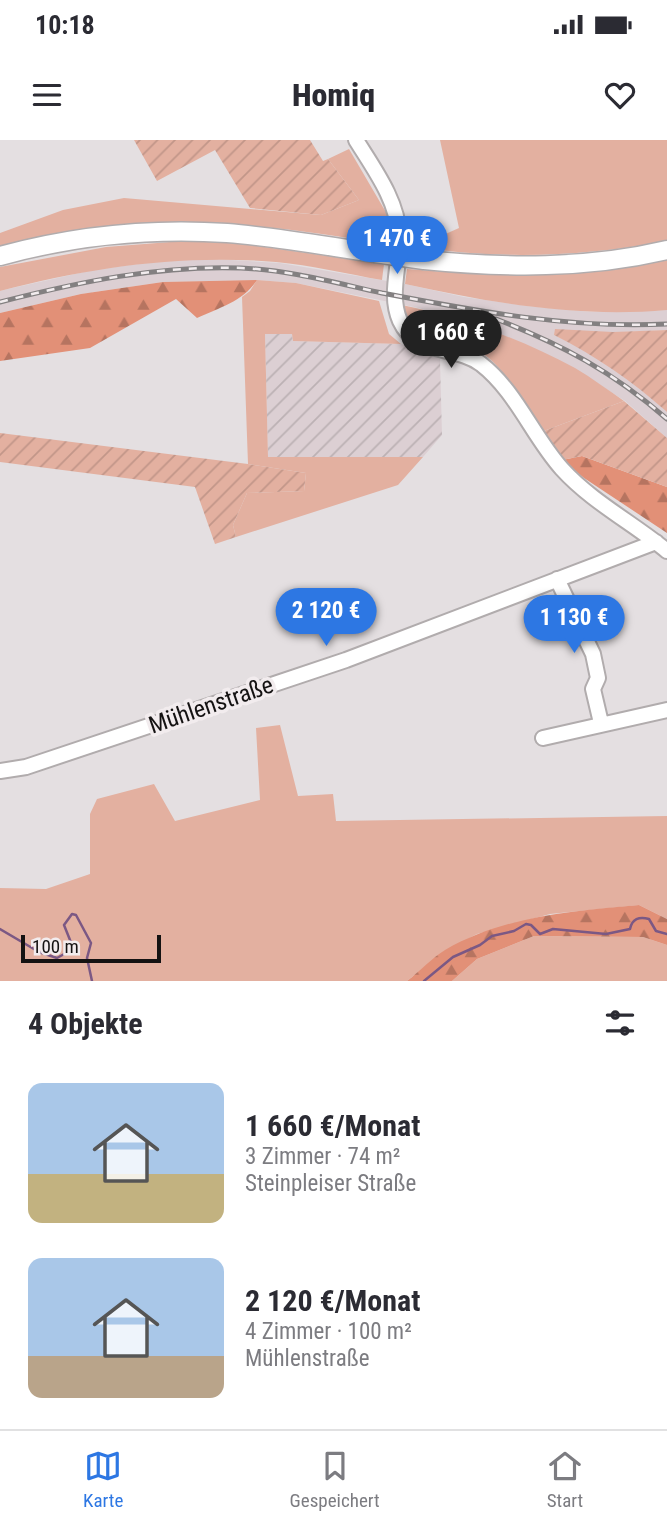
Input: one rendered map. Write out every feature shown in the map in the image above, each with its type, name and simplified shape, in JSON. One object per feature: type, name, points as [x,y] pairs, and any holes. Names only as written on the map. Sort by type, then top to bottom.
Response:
[{"type":"main road","points":[[0,256],[106,236],[187,232],[277,238],[470,265],[534,266],[620,259],[667,250]]},
{"type":"street","points":[[356,140],[387,191],[397,222],[400,236],[395,299],[404,329],[423,344],[467,356],[498,379],[562,470],[584,491],[661,546]]},
{"type":"street","name":"Mühlenstraße","points":[[0,771],[26,767],[346,660],[557,579],[661,546]]},
{"type":"street","points":[[557,579],[593,654],[598,678],[593,689],[601,723]]},
{"type":"street","points":[[543,738],[667,710]]},
{"type":"shaded area","points":[[134,140],[310,140],[323,161],[328,159],[359,200],[321,215],[250,208],[215,150],[157,181]]},
{"type":"shaded area","points":[[440,140],[667,140],[667,241],[538,255],[474,253],[410,246],[411,230],[441,236],[459,228]]},
{"type":"shaded area","points":[[349,149],[387,214],[389,245],[292,230],[194,223],[96,228],[48,235],[0,247],[0,233],[63,210],[124,198],[321,215],[359,200],[328,159]]},
{"type":"shaded area","points":[[183,241],[237,243],[384,264],[382,280],[289,263],[241,260],[171,261],[68,275],[0,291],[0,267],[106,247]]},
{"type":"shaded area","points":[[667,258],[667,310],[601,312],[535,307],[405,284],[407,269],[537,274],[602,269]]},
{"type":"shaded area","points":[[213,259],[280,263],[527,306],[591,312],[667,310],[667,330],[554,335],[583,349],[628,378],[667,412],[667,438],[625,401],[575,369],[515,340],[419,308],[296,283],[257,280],[163,282],[81,294],[0,313],[0,291],[93,270],[161,261]]},
{"type":"shaded area","points":[[257,280],[296,283],[379,301],[389,334],[401,344],[293,341],[292,334],[265,334],[268,457],[423,457],[398,485],[236,537],[233,525],[247,493],[304,491],[306,473],[248,464],[242,297]]},
{"type":"shaded area","points":[[402,305],[490,330],[533,348],[575,368],[624,401],[541,432],[494,362],[473,349],[439,340],[419,330]]},
{"type":"shaded area","points":[[555,329],[613,332],[667,330],[667,412],[613,370],[554,335]]},
{"type":"shaded area","points":[[265,333],[292,334],[293,341],[401,344],[440,359],[442,435],[423,457],[268,458]]},
{"type":"shaded area","points":[[624,401],[667,438],[667,487],[582,456],[562,460],[541,432]]},
{"type":"shaded area","points":[[0,433],[306,473],[304,491],[247,493],[233,525],[236,537],[215,544],[195,487],[0,462]]},
{"type":"shaded area","points":[[280,725],[298,796],[333,794],[336,821],[667,816],[667,919],[639,905],[550,914],[477,934],[443,952],[407,981],[0,981],[0,888],[46,889],[90,874],[90,814],[97,799],[154,784],[175,821],[260,800],[256,728]]},
{"type":"shaded area","points":[[534,936],[643,937],[667,945],[667,981],[452,981],[477,959]]},
{"type":"green space","points":[[257,280],[238,299],[197,318],[176,299],[90,348],[0,361],[0,313],[81,294],[163,282]]},
{"type":"green space","points":[[582,456],[667,487],[667,533],[584,478],[562,460]]},
{"type":"green space","points":[[639,905],[667,919],[667,945],[643,937],[534,936],[477,959],[452,981],[407,981],[445,950],[491,929],[539,917]]},
{"type":"waterway","points":[[0,929],[39,952],[57,958],[66,953],[72,945],[64,925],[72,914],[76,915],[91,943],[87,958],[92,981]]},
{"type":"waterway","points":[[424,981],[453,957],[480,945],[492,936],[514,931],[526,924],[540,934],[553,929],[606,934],[630,929],[636,919],[642,918],[649,919],[656,931],[667,934]]},
{"type":"railway","points":[[0,302],[119,276],[180,269],[241,268],[295,274],[417,300],[524,317],[595,324],[667,324]]},
{"type":"railway","points":[[496,319],[586,361],[627,387],[667,419]]}]
